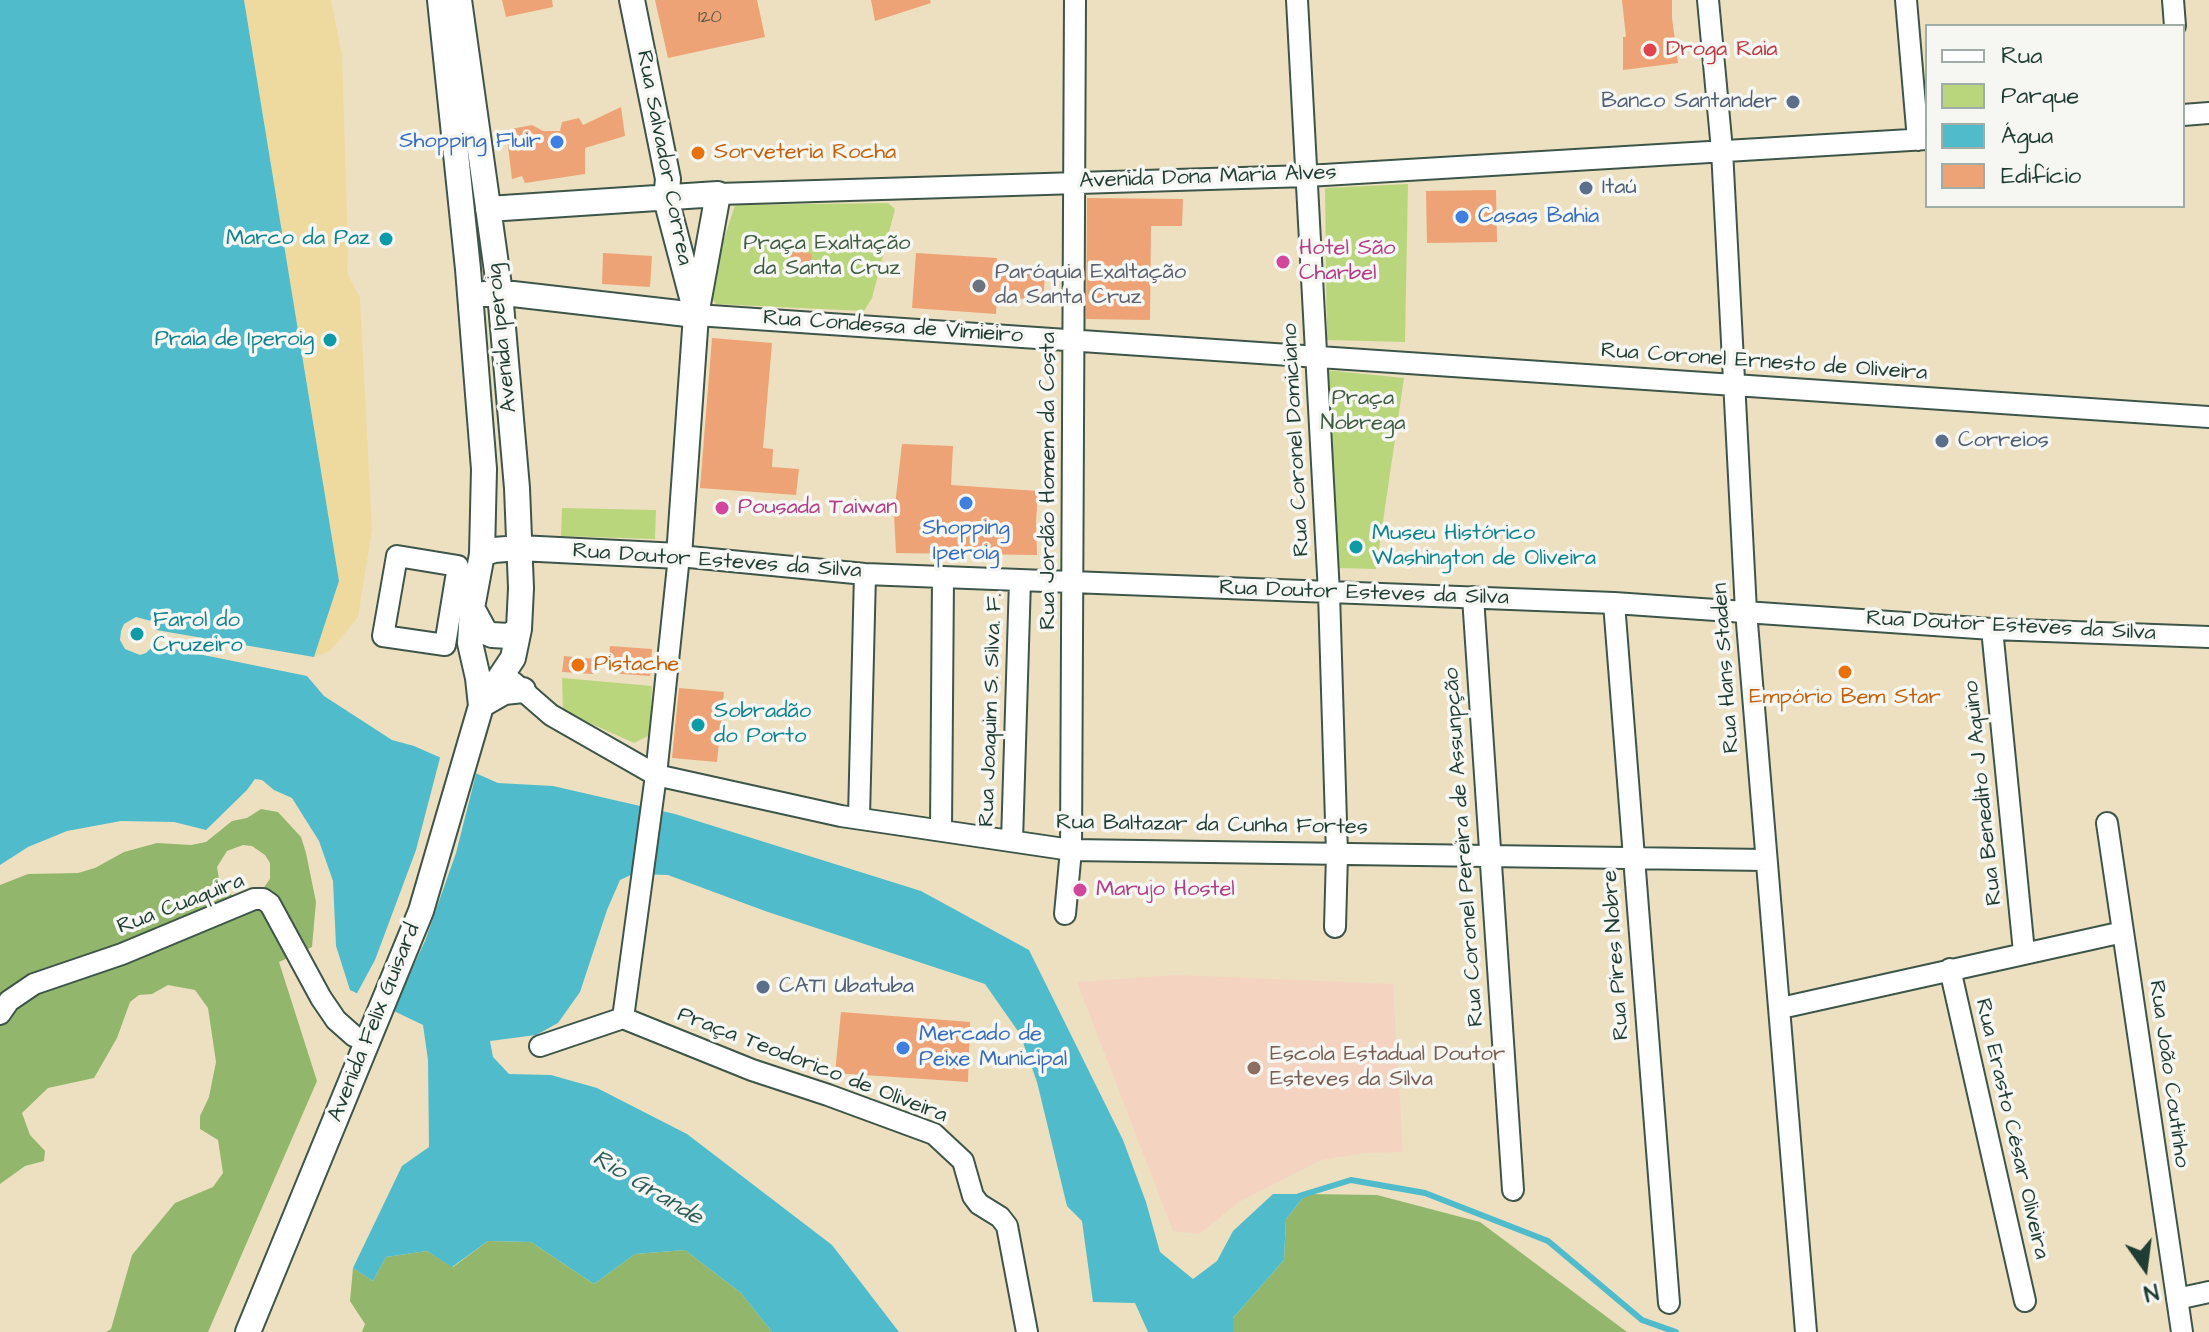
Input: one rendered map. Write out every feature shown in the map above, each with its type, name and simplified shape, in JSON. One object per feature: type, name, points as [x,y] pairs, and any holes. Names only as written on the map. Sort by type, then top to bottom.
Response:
[{"type":"main road","name":"Avenida Iperoig","points":[[440,0],[484,469],[482,554],[472,608],[470,643]]},
{"type":"main road","name":"Avenida Iperoig","points":[[459,0],[500,293],[517,488],[519,629],[513,658],[504,674]]},
{"type":"main road","name":"Rua Salvador Correa","points":[[632,0],[668,179],[666,199],[696,315]]},
{"type":"main road","name":"Avenida Dona Maria Alves","points":[[488,209],[718,194]]},
{"type":"main road","name":"Rua Salvador Correa","points":[[679,556],[696,315],[718,194]]},
{"type":"main road","name":"Rua Condessa de Vimieiro","points":[[470,295],[500,293],[696,315]]},
{"type":"main road","name":"Rua Doutor Esteves da Silva","points":[[482,554],[519,548],[679,556]]},
{"type":"main road","points":[[472,608],[485,632],[509,636],[519,629]]},
{"type":"main road","points":[[470,643],[504,674]]},
{"type":"main road","name":"Avenida Felix Guisard","points":[[248,1332],[421,911],[481,706],[470,643]]},
{"type":"main road","name":"Avenida Felix Guisard","points":[[481,706],[504,674]]},
{"type":"main road","points":[[481,706],[504,692],[523,690]]},
{"type":"street","name":"Rua Jordão Homem da Costa","points":[[1065,914],[1071,850],[1075,0]]},
{"type":"street","name":"Rua Coronel Domiciano","points":[[1297,0],[1329,593],[1337,854],[1335,927]]},
{"type":"street","name":"Rua Hans Staden","points":[[1708,0],[1722,150],[1746,611],[1806,1332]]},
{"type":"street","points":[[1906,0],[1922,139]]},
{"type":"street","points":[[2173,0],[2175,24]]},
{"type":"street","points":[[2185,115],[2209,113]]},
{"type":"street","name":"Avenida Dona Maria Alves","points":[[718,194],[1307,176],[1922,139]]},
{"type":"street","name":"Rua Condessa de Vimieiro","points":[[696,315],[1317,357]]},
{"type":"street","name":"Rua Coronel Ernesto de Oliveira","points":[[1317,357],[2209,417]]},
{"type":"street","points":[[397,556],[458,566],[445,645],[383,636],[397,556]]},
{"type":"street","name":"Rua Doutor Esteves da Silva","points":[[679,556],[865,574],[1614,603],[1992,629],[2209,637]]},
{"type":"street","name":"Rua Salvador Correa","points":[[623,1018],[655,781],[679,556]]},
{"type":"street","points":[[859,817],[865,574]]},
{"type":"street","points":[[941,830],[943,577]]},
{"type":"street","name":"Rua Joaquim S. Silva. F.","points":[[1012,841],[1020,580]]},
{"type":"street","name":"Rua Coronel Pereira de Assunpção","points":[[1473,597],[1513,1190]]},
{"type":"street","name":"Rua Pires Nobre","points":[[1614,603],[1669,1303]]},
{"type":"street","name":"Rua Benedito J Aquino","points":[[1992,629],[2024,952]]},
{"type":"street","name":"Rua Baltazar da Cunha Fortes","points":[[504,674],[551,715],[655,781],[841,816],[1071,850],[1765,860]]},
{"type":"street","name":"Rua João Coutinho","points":[[2107,823],[2182,1332]]},
{"type":"street","name":"Rua Cuaquira","points":[[0,1014],[9,1001],[34,984],[122,954],[254,899],[263,899],[270,904],[328,1009],[354,1036],[372,1030]]},
{"type":"street","points":[[1781,1008],[2123,932]]},
{"type":"street","name":"Rua Erasto César Oliveira","points":[[1950,969],[2025,1301]]},
{"type":"street","points":[[540,1046],[623,1018]]},
{"type":"street","name":"Praça Teodorico de Oliveira","points":[[623,1018],[752,1070],[934,1134],[963,1161],[973,1196],[979,1204],[1000,1217],[1007,1226],[1027,1332]]},
{"type":"street","points":[[2177,1299],[2209,1292]]},
{"type":"shaded area","name":"Escola Estadual Doutor Esteves da Silva","points":[[1176,975],[1393,984],[1403,1152],[1365,1153],[1321,1160],[1239,1202],[1199,1234],[1173,1231],[1077,982]]},
{"type":"green space","points":[[1408,184],[1405,342],[1327,340],[1325,188]]},
{"type":"green space","name":"Praça Exaltação da Santa Cruz","points":[[888,203],[895,209],[872,298],[864,311],[716,304],[707,291],[735,205]]},
{"type":"green space","name":"Praça Nobrega","points":[[1325,370],[1404,378],[1376,569],[1337,568]]},
{"type":"green space","points":[[562,508],[656,510],[655,539],[561,536]]},
{"type":"green space","points":[[562,678],[652,686],[650,735],[634,743],[563,711]]},
{"type":"green space","points":[[261,809],[278,812],[301,837],[306,853],[316,902],[312,947],[279,962],[317,1081],[208,1332],[106,1332],[111,1329],[132,1255],[175,1203],[213,1187],[223,1173],[218,1140],[200,1129],[200,1116],[209,1097],[216,1062],[208,1008],[195,990],[168,985],[152,994],[139,995],[130,1002],[117,1038],[94,1078],[48,1088],[22,1113],[30,1135],[45,1151],[44,1161],[25,1166],[0,1184],[0,885],[28,874],[78,873],[95,868],[124,852],[157,843],[191,845],[206,842],[232,821],[247,818]],"holes":[[[243,845],[252,846],[270,863],[270,879],[260,893],[234,897],[220,885],[217,867],[227,851]]]},
{"type":"green space","points":[[1306,1194],[1377,1195],[1480,1222],[1627,1332],[1233,1332],[1233,1318],[1284,1260],[1286,1219]]},
{"type":"green space","points":[[488,1241],[531,1242],[594,1284],[635,1254],[685,1250],[741,1293],[772,1332],[362,1332],[365,1324],[350,1301],[353,1268],[373,1281],[386,1257],[427,1251],[453,1267]]},
{"type":"sand","name":"Praia de Iperoig","points":[[244,0],[331,0],[342,55],[347,273],[360,298],[372,530],[358,617],[330,651],[314,657],[339,581]]},
{"type":"water","name":"Rio Grande","points":[[0,0],[244,0],[339,581],[314,657],[156,630],[151,621],[136,617],[124,624],[121,631],[120,640],[125,649],[140,655],[154,645],[307,676],[324,696],[392,740],[414,746],[498,783],[553,786],[675,814],[921,891],[1029,950],[1123,1140],[1160,1252],[1193,1279],[1217,1261],[1233,1231],[1273,1194],[1306,1194],[1286,1219],[1284,1260],[1233,1318],[1233,1332],[1148,1332],[1135,1303],[1093,1302],[1082,1221],[1067,1206],[1037,1082],[1020,1034],[985,984],[765,911],[668,875],[633,874],[620,880],[580,992],[558,1023],[536,1035],[490,1041],[493,1057],[509,1074],[551,1075],[597,1088],[687,1134],[832,1245],[899,1332],[772,1332],[741,1293],[685,1250],[635,1254],[594,1284],[531,1242],[488,1241],[452,1267],[427,1251],[386,1257],[373,1281],[353,1268],[402,1166],[429,1147],[428,1060],[423,1025],[350,990],[336,946],[333,881],[319,841],[292,798],[255,779],[206,830],[174,822],[121,821],[67,831],[28,847],[0,865]]},
{"type":"pier","points":[[441,754],[477,770],[456,853],[425,941],[391,1014],[355,997],[375,960],[416,850]]},
{"type":"building","points":[[502,0],[552,0],[553,7],[506,17]]},
{"type":"building","points":[[655,0],[757,0],[765,37],[668,58]]},
{"type":"building","points":[[871,0],[930,0],[931,3],[875,21]]},
{"type":"building","points":[[1622,0],[1672,0],[1678,63],[1623,70],[1623,37],[1626,37]]},
{"type":"building","name":"Shopping Fluir","points":[[621,107],[625,136],[585,148],[585,174],[525,183],[522,176],[512,179],[506,130],[532,125],[543,131],[560,131],[562,122],[579,118],[583,125]]},
{"type":"building","name":"Casas Bahia","points":[[1496,190],[1497,242],[1427,243],[1426,191]]},
{"type":"building","points":[[1087,198],[1183,199],[1182,226],[1151,226],[1150,320],[1086,319]]},
{"type":"building","points":[[801,247],[812,255],[809,268],[794,269],[790,255]]},
{"type":"building","points":[[603,253],[652,256],[650,287],[602,284]]},
{"type":"building","name":"Paróquia Exaltação da Santa Cruz","points":[[916,253],[997,258],[996,271],[1045,275],[1043,300],[997,297],[996,314],[912,308]]},
{"type":"building","points":[[712,338],[772,343],[763,448],[773,449],[772,467],[799,469],[796,495],[700,488]]},
{"type":"building","name":"Shopping Iperoig","points":[[902,444],[953,446],[951,485],[1038,491],[1037,555],[896,553],[894,514]]},
{"type":"building","points":[[610,646],[652,649],[650,676],[608,673]]},
{"type":"building","points":[[564,656],[595,659],[593,674],[562,672]]},
{"type":"building","name":"Sobradão do Porto","points":[[679,688],[724,692],[717,762],[672,758]]},
{"type":"building","name":"Mercado de Peixe Municipal","points":[[841,1012],[970,1022],[968,1082],[835,1073]]},
{"type":"waterway","points":[[1299,1196],[1351,1180],[1425,1193],[1548,1241],[1642,1320],[1676,1332]]},
{"type":"place","name":"Droga Raia","points":[[1650,50]]},
{"type":"place","name":"Banco Santander","points":[[1793,102]]},
{"type":"place","name":"Shopping Fluir","points":[[557,142]]},
{"type":"place","name":"Sorveteria Rocha","points":[[698,153]]},
{"type":"place","name":"Itaú","points":[[1586,188]]},
{"type":"place","name":"Casas Bahia","points":[[1462,217]]},
{"type":"place","name":"Marco da Paz","points":[[386,239]]},
{"type":"place","name":"Hotel São Charbel","points":[[1283,262]]},
{"type":"place","name":"Paróquia Exaltação da Santa Cruz","points":[[979,286]]},
{"type":"place","name":"Praia de Iperoig","points":[[330,340]]},
{"type":"place","name":"Correios","points":[[1942,441]]},
{"type":"place","name":"Shopping Iperoig","points":[[966,503]]},
{"type":"place","name":"Pousada Taiwan","points":[[722,508]]},
{"type":"place","name":"Museu Histórico Washington de Oliveira","points":[[1356,547]]},
{"type":"place","name":"Farol do Cruzeiro","points":[[137,634]]},
{"type":"place","name":"Pistache","points":[[578,665]]},
{"type":"place","name":"Empório Bem Star","points":[[1845,672]]},
{"type":"place","name":"Sobradão do Porto","points":[[698,725]]},
{"type":"place","name":"Marujo Hostel","points":[[1080,890]]},
{"type":"place","name":"CATI Ubatuba","points":[[763,987]]},
{"type":"place","name":"Mercado de Peixe Municipal","points":[[903,1048]]},
{"type":"place","name":"Escola Estadual Doutor Esteves da Silva","points":[[1254,1068]]}]
